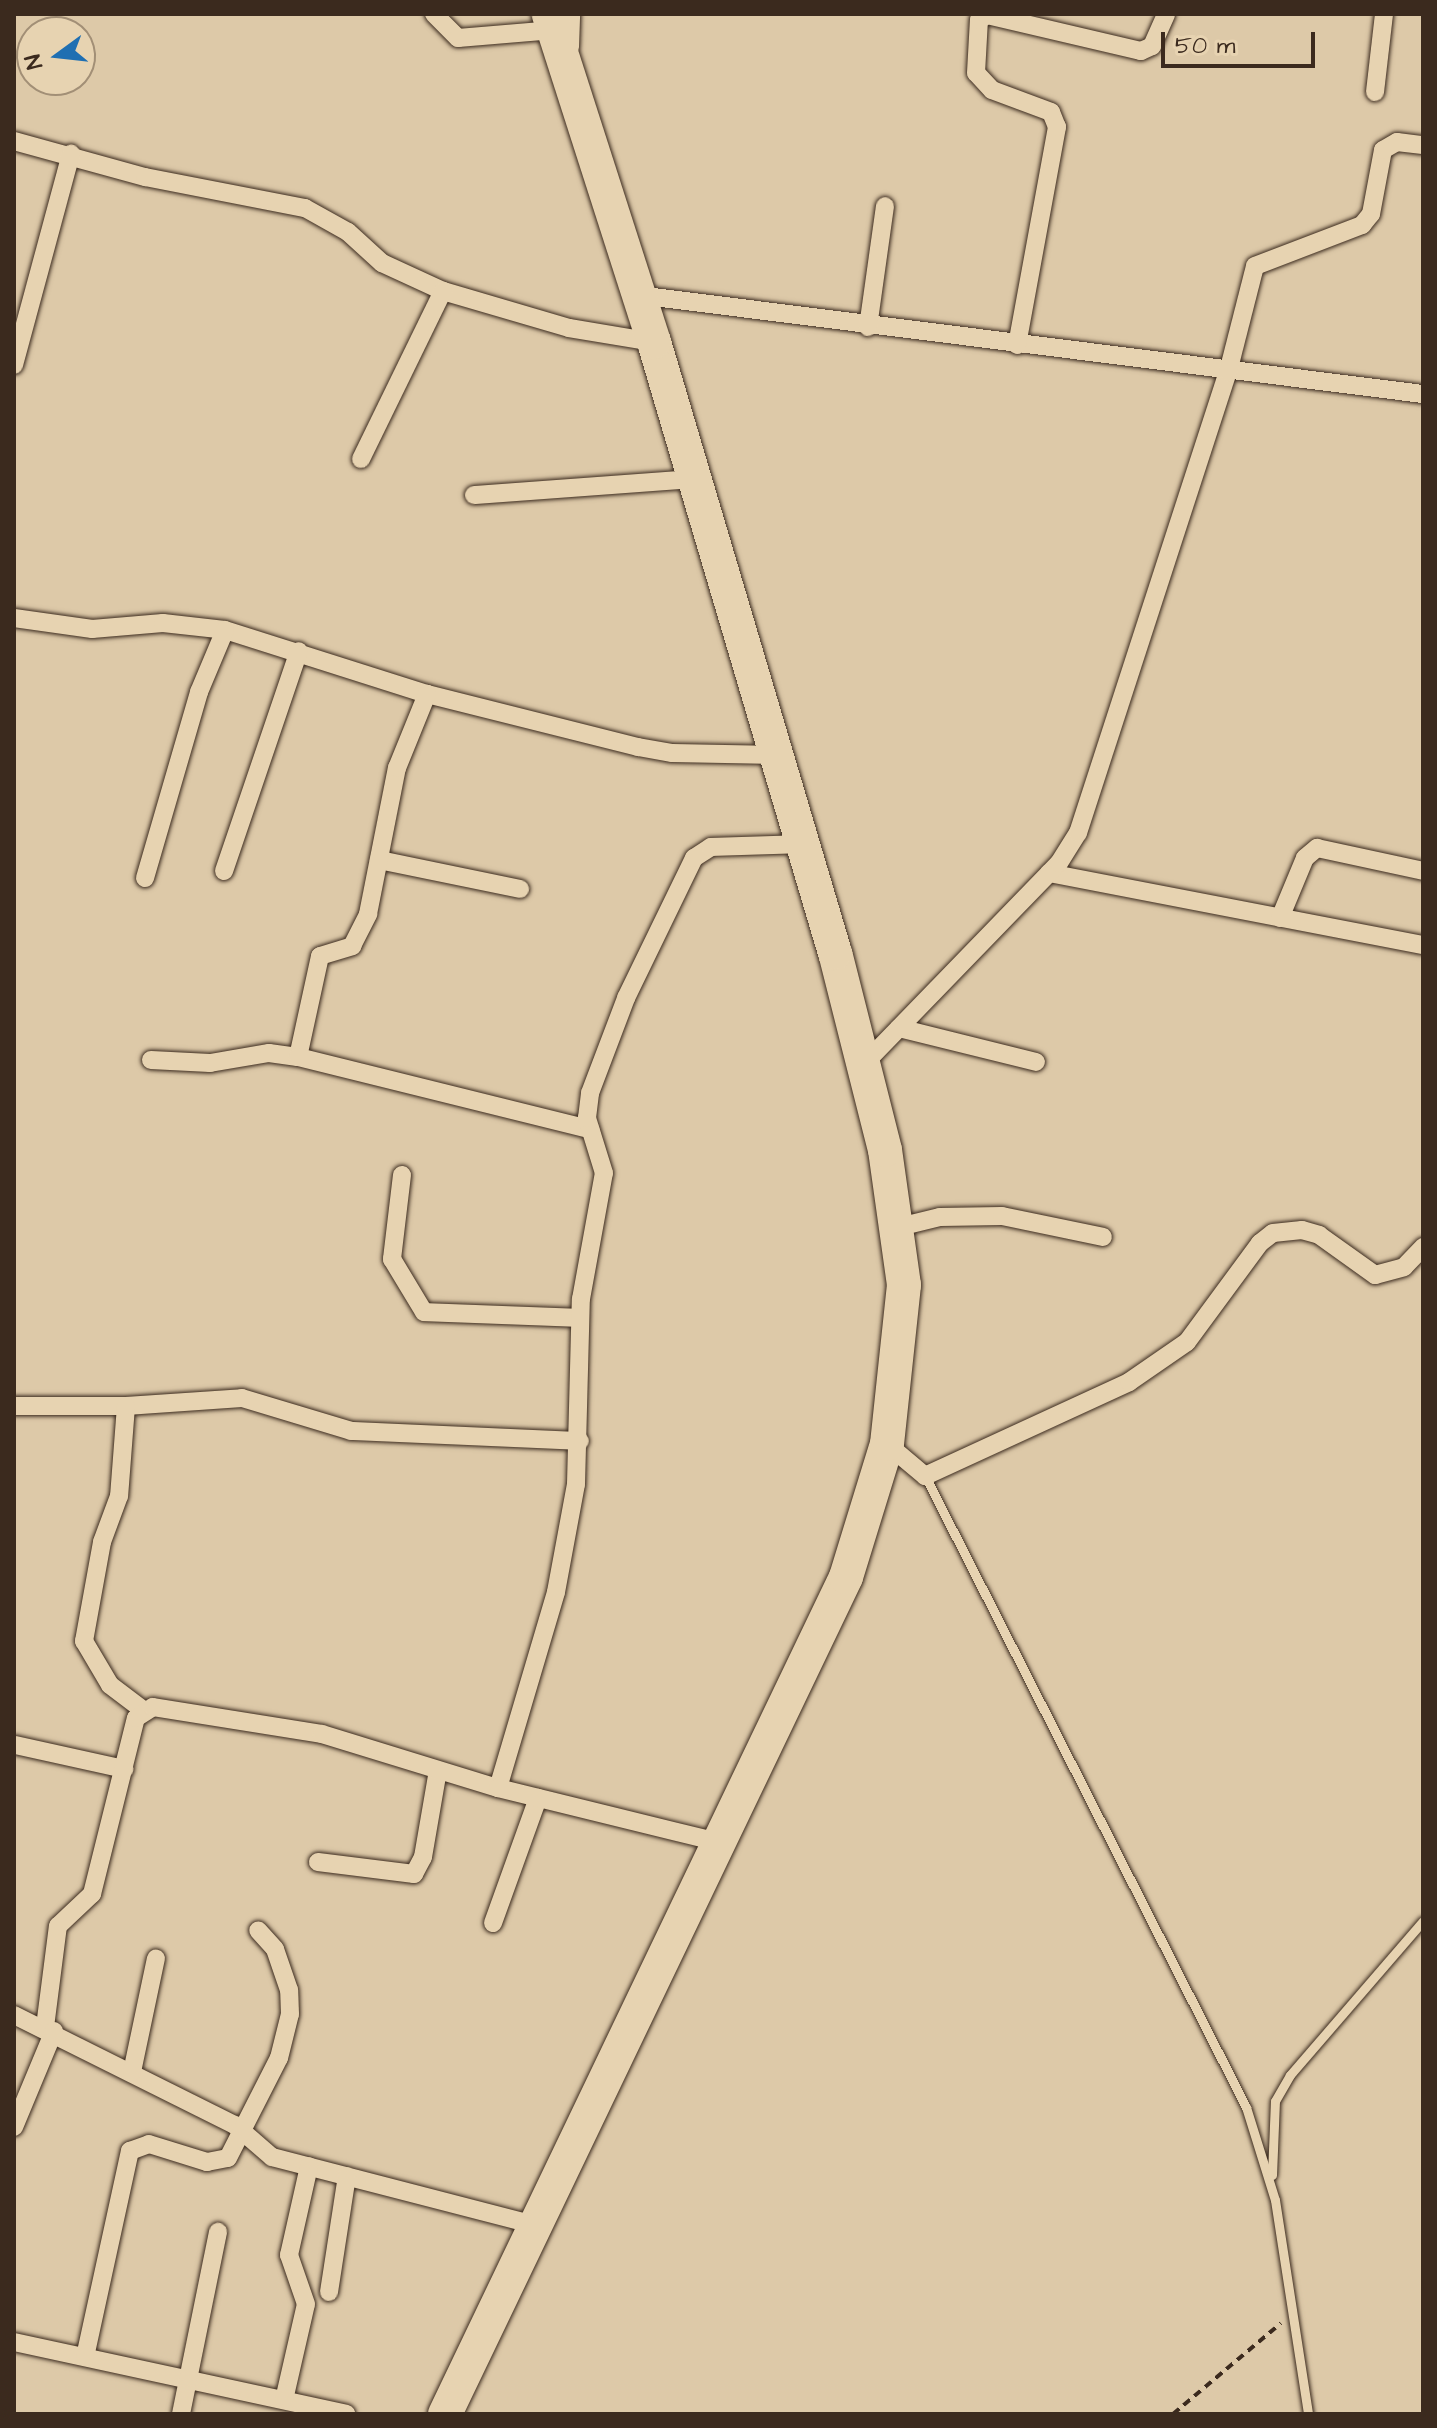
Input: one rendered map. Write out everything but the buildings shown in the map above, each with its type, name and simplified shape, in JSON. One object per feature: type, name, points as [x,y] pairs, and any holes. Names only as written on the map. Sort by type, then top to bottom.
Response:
[{"type":"highway","points":[[445,2414],[722,1843],[846,1577],[887,1444],[901,1341],[899,1227],[864,1064],[778,755],[654,342],[571,83],[558,19]]},
{"type":"street","points":[[434,14],[458,38],[558,19]]},
{"type":"street","points":[[1017,345],[1057,127],[1051,112],[992,90],[976,73],[979,20],[987,15],[1141,51],[1152,46],[1166,14]]},
{"type":"street","points":[[1375,92],[1384,14]]},
{"type":"street","points":[[14,141],[71,154],[145,177],[305,208],[348,232],[382,263],[443,291],[569,328],[654,342]]},
{"type":"street","points":[[864,1064],[1049,873],[1091,806],[1228,372],[1255,266],[1362,225],[1371,214],[1383,150],[1397,142],[1423,145]]},
{"type":"street","points":[[14,365],[71,154]]},
{"type":"street","points":[[868,327],[885,206]]},
{"type":"street","points":[[361,459],[443,291]]},
{"type":"street","points":[[638,295],[868,327],[1423,394]]},
{"type":"street","points":[[474,495],[694,479]]},
{"type":"street","points":[[14,618],[92,629],[163,623],[225,630],[427,694],[672,753],[778,755]]},
{"type":"street","points":[[145,878],[199,692],[225,630]]},
{"type":"street","points":[[224,871],[299,651]]},
{"type":"street","points":[[298,1057],[320,956],[352,946],[368,914],[399,760],[427,694]]},
{"type":"street","points":[[498,1788],[556,1592],[580,1441],[580,1318],[586,1259],[604,1173],[590,1129],[590,1093],[611,1038],[694,858],[711,847],[804,844]]},
{"type":"street","points":[[1280,918],[1305,858],[1317,848],[1423,871]]},
{"type":"street","points":[[379,860],[520,889]]},
{"type":"street","points":[[1049,873],[1423,945]]},
{"type":"street","points":[[899,1028],[1036,1062]]},
{"type":"street","points":[[151,1060],[210,1063],[269,1053],[298,1057],[590,1129]]},
{"type":"street","points":[[402,1175],[392,1259],[424,1312],[580,1318]]},
{"type":"street","points":[[899,1227],[940,1217],[1002,1216],[1103,1237]]},
{"type":"street","points":[[887,1444],[925,1476],[1159,1364],[1187,1342],[1260,1243],[1273,1233],[1302,1230],[1319,1235],[1375,1275],[1404,1267],[1423,1247]]},
{"type":"street","points":[[14,1406],[126,1406],[242,1398],[351,1431],[580,1441]]},
{"type":"street","points":[[126,1406],[119,1496],[102,1542],[84,1641],[110,1685],[143,1710]]},
{"type":"street","points":[[14,2127],[50,2029],[58,1926],[92,1894],[136,1718],[143,1710],[163,1706],[322,1734],[498,1788],[722,1843]]},
{"type":"street","points":[[15,1745],[124,1769]]},
{"type":"street","points":[[318,1862],[414,1874],[423,1857],[438,1770]]},
{"type":"street","points":[[493,1923],[538,1798]]},
{"type":"street","points":[[85,2357],[130,2151],[149,2144],[217,2162],[234,2153],[279,2058],[290,2014],[284,1971],[258,1930]]},
{"type":"street","points":[[132,2072],[156,1958]]},
{"type":"street","points":[[14,2015],[50,2029],[244,2132],[272,2157],[538,2226]]},
{"type":"street","points":[[284,2400],[306,2304],[289,2255],[309,2166]]},
{"type":"street","points":[[329,2292],[347,2176]]},
{"type":"street","points":[[181,2414],[218,2232]]},
{"type":"street","points":[[15,2344],[346,2414]]},
{"type":"lane","points":[[925,1476],[1246,2107],[1275,2200]]},
{"type":"lane","points":[[1308,2414],[1275,2200],[1270,2136],[1275,2101],[1290,2075],[1423,1921]]},
{"type":"path","points":[[1173,2414],[1291,2315]]}]
